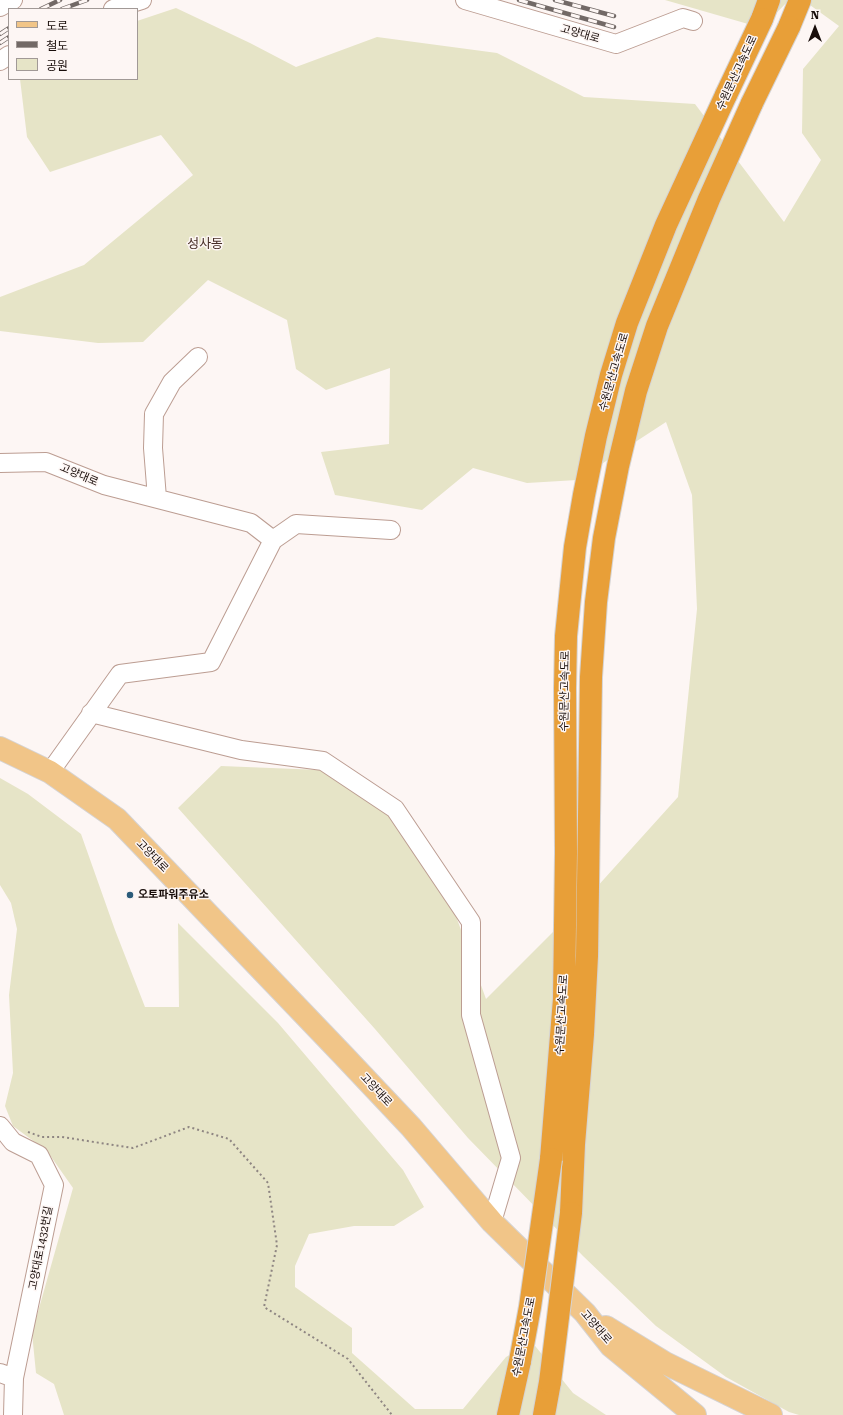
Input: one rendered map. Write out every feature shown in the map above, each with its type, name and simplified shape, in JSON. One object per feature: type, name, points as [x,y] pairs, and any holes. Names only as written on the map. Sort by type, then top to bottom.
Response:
[{"type":"highway","name":"수원문산고속도로","points":[[544,1415],[550,1382],[571,1213],[574,1144],[583,1034],[587,956],[591,677],[596,602],[604,538],[618,466],[636,391],[657,326],[708,199],[789,27],[800,0]]},
{"type":"highway","name":"수원문산고속도로","points":[[508,1415],[530,1307],[551,1159],[564,999],[566,868],[564,688],[566,636],[575,547],[584,495],[596,436],[611,375],[627,323],[666,225],[766,10]]},
{"type":"main road","name":"고양대로","points":[[0,748],[50,772],[117,819],[411,1127],[492,1222],[585,1313],[611,1346],[695,1415]]},
{"type":"main road","points":[[585,1313],[665,1363],[771,1415]]},
{"type":"main road","points":[[611,1346],[675,1415]]},
{"type":"street","points":[[0,7],[13,0]]},
{"type":"street","points":[[117,8],[142,0]]},
{"type":"street","name":"고양대로","points":[[465,0],[616,44],[683,18],[693,21]]},
{"type":"street","points":[[157,498],[153,448],[154,414],[172,382],[198,357]]},
{"type":"street","name":"고양대로","points":[[0,463],[46,462],[104,485],[251,523],[273,540]]},
{"type":"street","points":[[50,772],[120,674],[211,662],[273,540],[296,524],[391,530]]},
{"type":"street","points":[[91,713],[241,750],[323,761],[395,809],[472,922],[472,1015],[511,1158],[492,1222]]},
{"type":"street","name":"고양대로1432번길","points":[[0,1126],[13,1142],[39,1155],[54,1185],[7,1376],[13,1415]]},
{"type":"path","points":[[21,1130],[42,1137],[62,1137],[133,1148],[189,1127],[229,1139],[268,1183],[277,1245],[264,1307],[348,1359],[392,1415]]},
{"type":"green space","points":[[665,0],[789,0],[762,28]]},
{"type":"green space","points":[[803,0],[843,0],[843,1415],[799,1415],[789,1412],[726,1377],[656,1326],[583,1256],[468,1138],[375,1029],[178,808],[221,766],[321,770],[391,813],[444,883],[486,999],[586,899],[678,797],[697,609],[692,495],[666,422],[577,480],[527,483],[473,468],[422,510],[335,495],[321,452],[389,444],[390,368],[326,390],[296,369],[287,320],[208,280],[143,342],[98,343],[0,331],[0,297],[84,265],[193,175],[161,135],[50,172],[27,137],[20,80],[138,80],[138,21],[176,8],[250,43],[296,67],[377,37],[497,53],[584,97],[695,104],[784,222],[821,160],[802,133],[803,69],[839,26]]},
{"type":"green space","points":[[0,778],[28,794],[81,834],[115,930],[145,1007],[179,1007],[178,923],[278,1023],[403,1170],[424,1207],[394,1226],[354,1226],[309,1234],[295,1266],[295,1287],[352,1328],[352,1353],[415,1409],[463,1409],[506,1357],[532,1342],[573,1393],[606,1415],[64,1415],[54,1384],[36,1373],[32,1333],[73,1188],[47,1151],[13,1126],[5,1106],[13,1073],[9,995],[17,929],[11,903],[0,885]]},
{"type":"railway","points":[[43,8],[60,0]]},
{"type":"railway","points":[[65,8],[87,0]]},
{"type":"railway","points":[[519,0],[614,27]]},
{"type":"railway","points":[[555,0],[614,16]]},
{"type":"railway","points":[[0,34],[8,29]]},
{"type":"railway","points":[[0,43],[8,38]]},
{"type":"place","name":"오토파워주유소","points":[[130,895]]},
{"type":"district","name":"성사동","points":[[205,244]]}]
